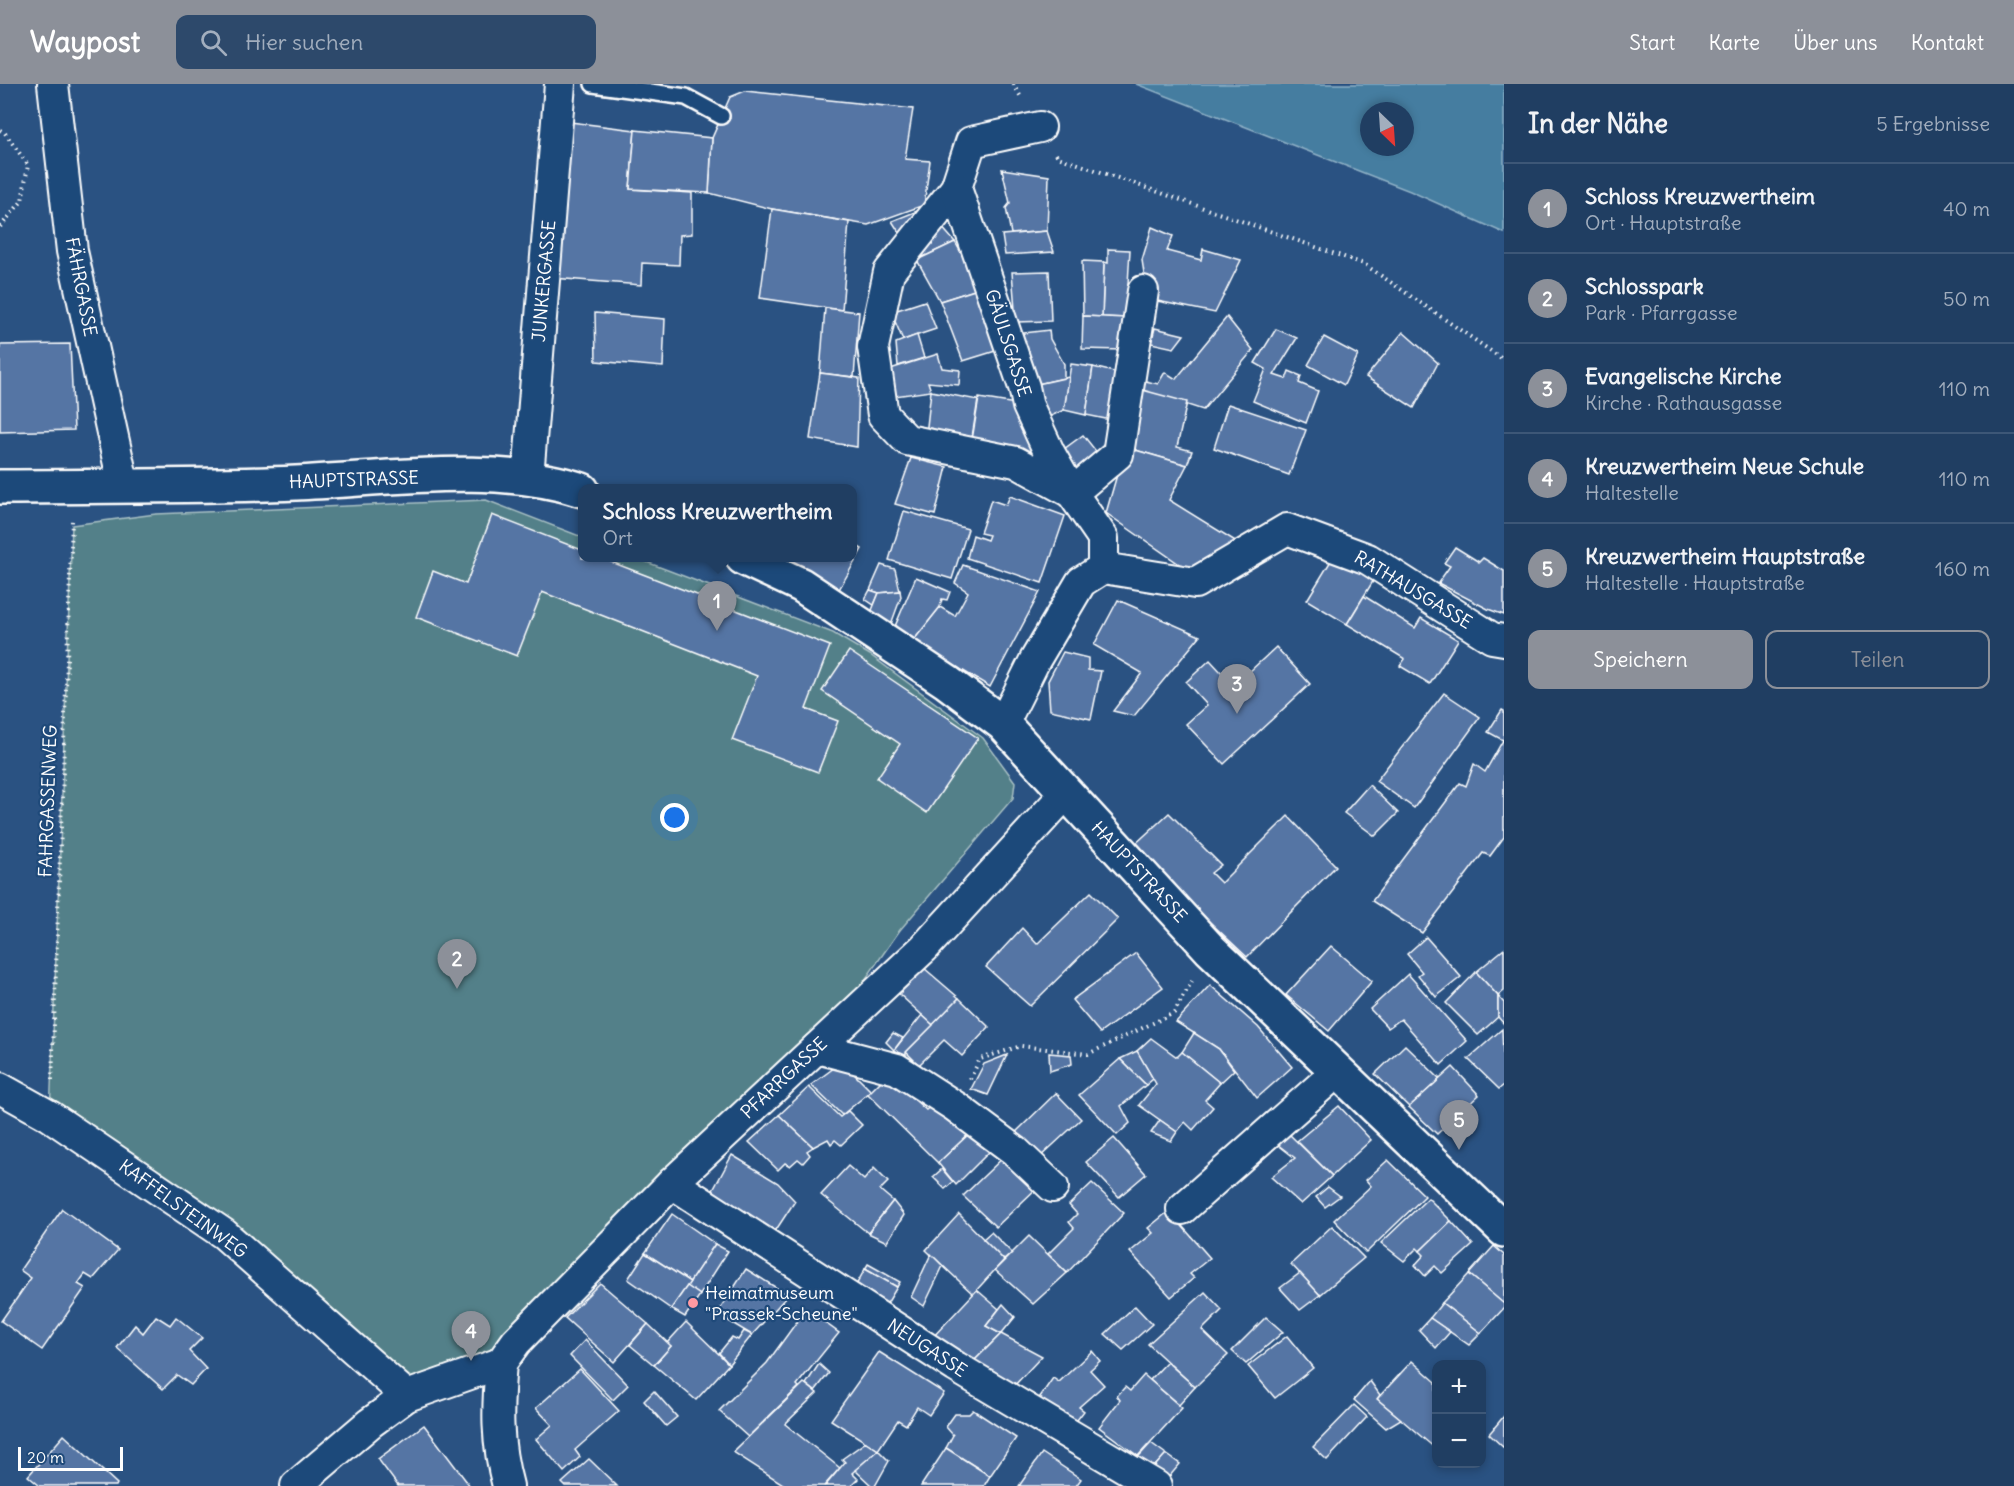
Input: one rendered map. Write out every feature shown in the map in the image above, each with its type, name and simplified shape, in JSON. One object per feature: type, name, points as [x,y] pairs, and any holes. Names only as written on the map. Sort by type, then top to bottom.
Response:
[{"type":"street","name":"FÄHRGASSE","points":[[53,84],[72,251],[124,487]]},
{"type":"street","name":"JUNKERGASSE","points":[[528,477],[560,84]]},
{"type":"street","name":"GÄULSGASSE","points":[[1040,127],[971,142],[956,188],[889,272],[873,347],[883,415],[907,440],[1016,462],[1072,493]]},
{"type":"street","name":"GÄULSGASSE","points":[[956,188],[1024,387],[1028,406],[1072,493],[1103,538],[1103,568]]},
{"type":"street","points":[[1072,493],[1118,454],[1143,291]]},
{"type":"street","name":"HAUPTSTRASSE","points":[[0,487],[124,487],[480,475],[528,477],[578,489]]},
{"type":"street","name":"RATHAUSGASSE","points":[[1103,568],[1195,583],[1287,529],[1368,559],[1492,638],[1504,640]]},
{"type":"street","name":"HAUPTSTRASSE","points":[[752,562],[801,585],[947,682],[1003,724],[1210,949],[1504,1230]]},
{"type":"street","points":[[1003,724],[1035,660],[1081,582],[1103,568]]},
{"type":"street","name":"PFARRGASSE","points":[[501,1364],[516,1342],[672,1183],[924,948],[1066,792]]},
{"type":"street","points":[[817,1048],[897,1069],[956,1107],[1015,1151],[1053,1187]]},
{"type":"street","points":[[1182,1209],[1338,1071]]},
{"type":"street","name":"KAFFELSTEINWEG","points":[[0,1088],[50,1116],[224,1234],[407,1396]]},
{"type":"street","name":"NEUGASSE","points":[[672,1183],[956,1367],[1156,1486]]},
{"type":"street","points":[[296,1486],[370,1423],[407,1396],[501,1364],[496,1420],[499,1455],[508,1486]]},
{"type":"lane","points":[[593,84],[686,97],[721,116]]},
{"type":"path","points":[[1040,127],[1058,157],[1364,264],[1504,360]]},
{"type":"path","points":[[0,130],[5,133],[28,165],[21,201],[0,227]]},
{"type":"path","name":"FAHRGASSENWEG","points":[[50,1116],[74,486]]},
{"type":"path","points":[[956,1107],[981,1059],[1021,1046],[1088,1054],[1174,1013],[1210,949]]},
{"type":"green space","points":[[486,500],[578,535],[578,562],[647,562],[833,633],[870,655],[983,738],[1015,782],[1013,798],[900,930],[817,1048],[516,1342],[407,1396],[50,1116],[72,525],[156,514]]},
{"type":"water","points":[[1136,84],[1504,84],[1504,233],[1410,191]]},
{"type":"building","points":[[745,91],[913,109],[905,159],[930,161],[924,205],[868,225],[772,209],[709,193],[712,138],[730,97]]},
{"type":"building","points":[[562,121],[635,130],[630,189],[692,193],[692,234],[680,235],[679,265],[642,263],[641,285],[553,278]]},
{"type":"building","points":[[635,130],[712,138],[709,193],[630,189]]},
{"type":"building","points":[[1002,169],[1049,176],[1047,231],[1011,234],[1006,208],[1010,203]]},
{"type":"building","points":[[925,208],[955,242],[917,260],[892,221]]},
{"type":"building","points":[[772,209],[849,222],[842,310],[760,298]]},
{"type":"building","points":[[1152,227],[1173,236],[1167,251],[1201,260],[1203,249],[1241,260],[1215,313],[1148,299],[1142,260]]},
{"type":"building","points":[[1047,231],[1054,252],[1005,255],[1002,235]]},
{"type":"building","points":[[955,242],[981,288],[940,301],[917,260]]},
{"type":"building","points":[[1108,249],[1130,250],[1126,318],[1102,317],[1104,262],[1108,263]]},
{"type":"building","points":[[1082,261],[1104,262],[1102,317],[1083,316]]},
{"type":"building","points":[[1049,271],[1051,321],[1016,322],[1012,272]]},
{"type":"building","points":[[981,288],[1002,349],[963,361],[940,301]]},
{"type":"building","points":[[925,301],[936,329],[903,340],[891,312]]},
{"type":"building","points":[[825,308],[859,312],[854,377],[820,373]]},
{"type":"building","points":[[595,313],[665,319],[663,367],[596,361]]},
{"type":"building","points":[[1083,316],[1126,318],[1123,350],[1082,349]]},
{"type":"building","points":[[1227,317],[1253,350],[1203,410],[1135,388],[1137,379],[1158,384],[1165,372],[1176,379]]},
{"type":"building","points":[[1155,328],[1184,335],[1174,348],[1151,343]]},
{"type":"building","points":[[1276,329],[1297,338],[1274,375],[1286,379],[1289,371],[1301,376],[1299,383],[1318,391],[1306,423],[1253,401],[1266,369],[1255,363]]},
{"type":"building","points":[[1049,330],[1050,339],[1064,364],[1064,378],[1024,387],[1016,334]]},
{"type":"building","points":[[1403,332],[1438,363],[1414,408],[1366,377]]},
{"type":"building","points":[[917,335],[924,358],[898,366],[896,343]]},
{"type":"building","points":[[1324,337],[1358,355],[1344,385],[1308,365]]},
{"type":"building","points":[[70,344],[74,430],[0,432],[0,345]]},
{"type":"building","points":[[938,354],[942,368],[960,370],[959,385],[928,382],[931,391],[895,396],[887,370]]},
{"type":"building","points":[[1071,364],[1093,367],[1086,415],[1064,410]]},
{"type":"building","points":[[1093,367],[1118,373],[1111,420],[1086,415]]},
{"type":"building","points":[[820,373],[859,378],[857,447],[810,439]]},
{"type":"building","points":[[1069,377],[1064,410],[1036,423],[1024,387]]},
{"type":"building","points":[[1135,388],[1187,402],[1177,447],[1192,451],[1187,465],[1125,447]]},
{"type":"building","points":[[931,391],[978,400],[971,443],[925,444]]},
{"type":"building","points":[[979,398],[1028,406],[1047,458],[971,446]]},
{"type":"building","points":[[1228,404],[1306,430],[1289,475],[1214,448]]},
{"type":"building","points":[[1083,435],[1099,455],[1072,475],[1056,455]]},
{"type":"building","points":[[1125,447],[1187,465],[1169,500],[1237,542],[1188,570],[1106,513]]},
{"type":"building","points":[[911,458],[947,467],[935,515],[895,504]]},
{"type":"building","points":[[1010,496],[1065,516],[1042,583],[967,558],[973,535],[987,540],[989,535],[980,533],[991,500],[1006,505]]},
{"type":"building","points":[[904,511],[968,529],[952,579],[889,560]]},
{"type":"building","points":[[492,515],[578,548],[578,562],[611,562],[830,646],[806,709],[838,721],[818,772],[732,740],[757,676],[542,592],[517,656],[416,617],[433,571],[466,584]]},
{"type":"building","points":[[857,546],[862,549],[857,558]]},
{"type":"building","points":[[1455,547],[1479,562],[1483,558],[1504,571],[1504,615],[1438,583],[1450,566],[1444,563]]},
{"type":"building","points":[[1335,554],[1375,578],[1347,624],[1307,600]]},
{"type":"building","points":[[788,562],[855,562],[837,593]]},
{"type":"building","points":[[881,565],[895,569],[900,591],[879,593],[870,590]]},
{"type":"building","points":[[963,565],[1040,592],[990,687],[913,641],[940,607],[955,616],[968,592],[955,583]]},
{"type":"building","points":[[916,577],[950,592],[947,600],[942,599],[940,607],[913,641],[893,631]]},
{"type":"building","points":[[870,590],[879,593],[874,605],[865,599]]},
{"type":"building","points":[[900,591],[901,597],[890,627],[870,615],[879,593]]},
{"type":"building","points":[[1364,596],[1415,628],[1421,618],[1458,640],[1430,684],[1400,666],[1405,659],[1347,624]]},
{"type":"building","points":[[1118,600],[1200,636],[1134,716],[1113,711],[1142,673],[1094,645]]},
{"type":"building","points":[[1276,647],[1310,684],[1224,764],[1186,724],[1207,705],[1186,682],[1210,660],[1234,686]]},
{"type":"building","points":[[849,651],[978,738],[927,813],[877,778],[900,744],[822,691]]},
{"type":"building","points":[[1063,652],[1088,658],[1088,670],[1101,671],[1091,719],[1050,710],[1048,681]]},
{"type":"building","points":[[1444,693],[1480,717],[1414,808],[1376,781]]},
{"type":"building","points":[[1502,710],[1504,711],[1504,837],[1490,856],[1483,853],[1422,933],[1372,901],[1460,783],[1466,786],[1474,764],[1485,772],[1503,740],[1488,732]]},
{"type":"building","points":[[1369,785],[1398,813],[1375,836],[1344,813]]},
{"type":"building","points":[[1169,813],[1221,865],[1211,873],[1221,883],[1288,816],[1336,866],[1247,957],[1131,848]]},
{"type":"building","points":[[1091,892],[1118,919],[1030,1006],[986,967],[1022,928],[1037,944]]},
{"type":"building","points":[[1426,937],[1461,977],[1436,997],[1418,975],[1422,972],[1407,954]]},
{"type":"building","points":[[1331,946],[1372,981],[1329,1031],[1286,995]]},
{"type":"building","points":[[1504,949],[1504,991],[1498,996],[1476,972]]},
{"type":"building","points":[[1136,953],[1163,987],[1100,1033],[1072,1000]]},
{"type":"building","points":[[924,968],[959,998],[933,1025],[899,994]]},
{"type":"building","points":[[1476,972],[1498,996],[1498,1017],[1478,1035],[1446,1003]]},
{"type":"building","points":[[1408,974],[1467,1041],[1441,1065],[1401,1019],[1388,1028],[1370,1009]]},
{"type":"building","points":[[1210,985],[1258,1027],[1292,1067],[1257,1098],[1219,1049],[1176,1022]]},
{"type":"building","points":[[1498,996],[1504,1003],[1504,1024],[1498,1017]]},
{"type":"building","points":[[959,998],[989,1027],[962,1056],[944,1040],[919,1065],[906,1052]]},
{"type":"building","points":[[922,1015],[933,1025],[906,1052],[906,1056],[894,1050]]},
{"type":"building","points":[[1502,1029],[1504,1085],[1499,1089],[1468,1059]]},
{"type":"building","points":[[893,1033],[903,1038],[894,1050],[886,1042]]},
{"type":"building","points":[[1194,1033],[1219,1049],[1234,1070],[1220,1083],[1182,1052]]},
{"type":"building","points":[[1151,1038],[1177,1057],[1182,1052],[1220,1083],[1205,1100],[1213,1107],[1193,1130],[1185,1122],[1177,1132],[1139,1105],[1156,1084],[1137,1051]]},
{"type":"building","points":[[1405,1045],[1440,1079],[1409,1107],[1375,1074]]},
{"type":"building","points":[[1137,1051],[1153,1079],[1146,1085],[1120,1059]]},
{"type":"building","points":[[1049,1053],[1071,1055],[1072,1064],[1050,1071]]},
{"type":"building","points":[[1007,1055],[988,1095],[971,1089],[984,1064]]},
{"type":"building","points":[[1120,1059],[1146,1085],[1121,1106],[1130,1123],[1117,1135],[1079,1095]]},
{"type":"building","points":[[842,1062],[871,1091],[842,1115],[811,1085]]},
{"type":"building","points":[[1453,1067],[1479,1095],[1437,1134],[1409,1107]]},
{"type":"building","points":[[887,1075],[926,1110],[937,1101],[970,1133],[938,1163],[868,1094]]},
{"type":"building","points":[[809,1087],[840,1117],[848,1111],[862,1125],[841,1145],[835,1140],[831,1144],[828,1139],[813,1147],[779,1115]]},
{"type":"building","points":[[1056,1093],[1081,1119],[1039,1158],[1015,1133]]},
{"type":"building","points":[[1339,1106],[1371,1140],[1332,1176],[1297,1141]]},
{"type":"building","points":[[779,1115],[813,1147],[807,1151],[810,1155],[803,1163],[798,1159],[790,1166],[785,1163],[778,1170],[749,1142]]},
{"type":"building","points":[[1160,1120],[1177,1132],[1171,1141],[1151,1133]]},
{"type":"building","points":[[970,1133],[991,1150],[956,1185],[938,1163]]},
{"type":"building","points":[[1288,1133],[1332,1176],[1301,1204],[1271,1177],[1295,1158],[1277,1144]]},
{"type":"building","points":[[1114,1138],[1146,1174],[1119,1197],[1086,1162]]},
{"type":"building","points":[[1009,1152],[1041,1184],[996,1227],[963,1196]]},
{"type":"building","points":[[732,1155],[778,1183],[795,1201],[774,1233],[711,1194]]},
{"type":"building","points":[[1388,1160],[1425,1196],[1366,1253],[1334,1220],[1371,1186],[1366,1180]]},
{"type":"building","points":[[848,1166],[864,1180],[874,1168],[888,1182],[880,1190],[893,1201],[868,1233],[821,1195]]},
{"type":"building","points":[[942,1169],[953,1182],[945,1189],[933,1177]]},
{"type":"building","points":[[1092,1183],[1124,1213],[1067,1273],[1048,1254],[1074,1228],[1069,1222],[1077,1214],[1069,1205]]},
{"type":"building","points":[[1328,1187],[1340,1196],[1325,1207],[1316,1197]]},
{"type":"building","points":[[1428,1198],[1451,1221],[1420,1251],[1417,1248],[1404,1261],[1381,1243]]},
{"type":"building","points":[[893,1201],[904,1215],[887,1242],[868,1233]]},
{"type":"building","points":[[62,1209],[118,1250],[93,1279],[85,1274],[78,1284],[85,1288],[42,1350],[1,1321],[31,1278],[20,1270]]},
{"type":"building","points":[[1169,1211],[1210,1258],[1190,1274],[1194,1278],[1171,1297],[1130,1252],[1153,1233],[1148,1228]]},
{"type":"building","points":[[672,1214],[715,1244],[690,1282],[645,1253]]},
{"type":"building","points":[[959,1214],[1004,1260],[973,1294],[926,1250]]},
{"type":"building","points":[[1451,1221],[1473,1245],[1442,1273],[1435,1266],[1425,1276],[1415,1265],[1424,1255],[1420,1251]]},
{"type":"building","points":[[1332,1226],[1364,1258],[1320,1295],[1291,1264]]},
{"type":"building","points":[[991,1232],[1012,1253],[1004,1260],[983,1239]]},
{"type":"building","points":[[1029,1236],[1067,1273],[1033,1304],[995,1270]]},
{"type":"building","points":[[715,1244],[728,1251],[700,1295],[687,1286]]},
{"type":"building","points":[[1494,1246],[1504,1255],[1504,1304],[1469,1274]]},
{"type":"building","points":[[645,1253],[690,1282],[671,1309],[628,1279]]},
{"type":"building","points":[[931,1254],[943,1266],[924,1306],[911,1297]]},
{"type":"building","points":[[868,1264],[900,1282],[897,1287],[865,1269]]},
{"type":"building","points":[[746,1269],[788,1295],[752,1335],[717,1314]]},
{"type":"building","points":[[865,1269],[897,1287],[885,1307],[854,1289]]},
{"type":"building","points":[[1300,1273],[1320,1295],[1300,1310],[1280,1288]]},
{"type":"building","points":[[1469,1274],[1504,1304],[1504,1308],[1481,1333],[1442,1303]]},
{"type":"building","points":[[600,1283],[648,1324],[614,1362],[565,1318]]},
{"type":"building","points":[[687,1286],[700,1295],[685,1317],[671,1309]]},
{"type":"building","points":[[977,1290],[999,1309],[986,1326],[1001,1334],[970,1365],[930,1340]]},
{"type":"building","points":[[1205,1292],[1222,1310],[1202,1330],[1228,1355],[1195,1387],[1148,1344]]},
{"type":"building","points":[[1442,1303],[1481,1333],[1469,1345],[1430,1318]]},
{"type":"building","points":[[1003,1304],[1015,1317],[1001,1334],[986,1326]]},
{"type":"building","points":[[1135,1306],[1152,1324],[1123,1350],[1105,1334]]},
{"type":"building","points":[[806,1309],[839,1333],[797,1385],[799,1387],[748,1437],[719,1411],[767,1363]]},
{"type":"building","points":[[156,1316],[170,1325],[176,1317],[202,1338],[189,1351],[206,1369],[191,1385],[177,1375],[163,1389],[117,1348],[135,1325],[143,1333]]},
{"type":"building","points":[[1266,1317],[1283,1332],[1246,1364],[1232,1351]]},
{"type":"building","points":[[1430,1318],[1450,1332],[1436,1348],[1419,1330]]},
{"type":"building","points":[[686,1322],[729,1364],[696,1400],[654,1365],[671,1346],[667,1343]]},
{"type":"building","points":[[648,1324],[671,1346],[654,1365],[630,1345]]},
{"type":"building","points":[[744,1331],[752,1335],[729,1364],[719,1353],[732,1337],[738,1340]]},
{"type":"building","points":[[1001,1334],[1042,1356],[1012,1388],[970,1365]]},
{"type":"building","points":[[1287,1336],[1313,1368],[1275,1398],[1248,1366]]},
{"type":"building","points":[[585,1340],[628,1385],[613,1400],[570,1356]]},
{"type":"building","points":[[1092,1351],[1100,1361],[1090,1370],[1104,1385],[1079,1407],[1084,1411],[1071,1428],[1033,1407],[1053,1378],[1059,1382]]},
{"type":"building","points":[[879,1352],[944,1393],[929,1415],[917,1407],[906,1425],[898,1420],[878,1450],[831,1420]]},
{"type":"building","points":[[1412,1361],[1432,1378],[1432,1446],[1377,1399]]},
{"type":"building","points":[[1167,1362],[1195,1387],[1179,1405],[1150,1380]]},
{"type":"building","points":[[819,1364],[829,1373],[815,1391],[806,1384]]},
{"type":"building","points":[[580,1369],[619,1411],[575,1450],[580,1457],[564,1472],[536,1439],[552,1425],[536,1408]]},
{"type":"building","points":[[1144,1375],[1182,1408],[1138,1456],[1099,1427],[1120,1400],[1117,1396],[1125,1387],[1130,1391]]},
{"type":"building","points":[[1370,1381],[1380,1395],[1377,1399],[1401,1419],[1386,1428],[1354,1400]]},
{"type":"building","points":[[804,1383],[817,1393],[785,1424],[840,1468],[824,1486],[786,1486],[733,1452]]},
{"type":"building","points":[[654,1391],[677,1417],[666,1426],[644,1401]]},
{"type":"building","points":[[1354,1405],[1367,1417],[1327,1460],[1313,1447]]},
{"type":"building","points":[[973,1410],[1016,1438],[990,1476],[946,1448],[953,1435],[946,1427],[950,1421],[955,1414],[969,1414]]},
{"type":"building","points":[[1504,1416],[1504,1448],[1489,1434]]},
{"type":"building","points":[[424,1425],[470,1486],[398,1486],[378,1459]]},
{"type":"building","points":[[64,1435],[117,1484],[116,1486],[40,1486],[28,1476]]},
{"type":"building","points":[[866,1442],[878,1450],[852,1473],[858,1479],[851,1486],[825,1486],[845,1462],[842,1459]]},
{"type":"building","points":[[1151,1443],[1166,1454],[1146,1476],[1130,1466]]},
{"type":"building","points":[[946,1448],[990,1476],[984,1486],[921,1486]]},
{"type":"building","points":[[878,1450],[889,1461],[875,1486],[872,1486],[855,1470]]},
{"type":"building","points":[[1042,1453],[1081,1479],[1076,1486],[1019,1486]]},
{"type":"building","points":[[1166,1454],[1180,1464],[1162,1485],[1146,1476]]},
{"type":"building","points":[[589,1459],[617,1486],[565,1486],[562,1483]]},
{"type":"place","name":"Schloss Kreuzwertheim","points":[[717,631]]},
{"type":"place","name":"Evangelische Kirche","points":[[1237,714]]},
{"type":"place","name":"Schlosspark","points":[[457,989]]},
{"type":"place","name":"Kreuzwertheim Hauptstraße","points":[[1459,1150]]},
{"type":"place","name":"Heimatmuseum \"Prassek-Scheune\"","points":[[693,1303]]},
{"type":"place","name":"Kreuzwertheim Neue Schule","points":[[471,1361]]}]
